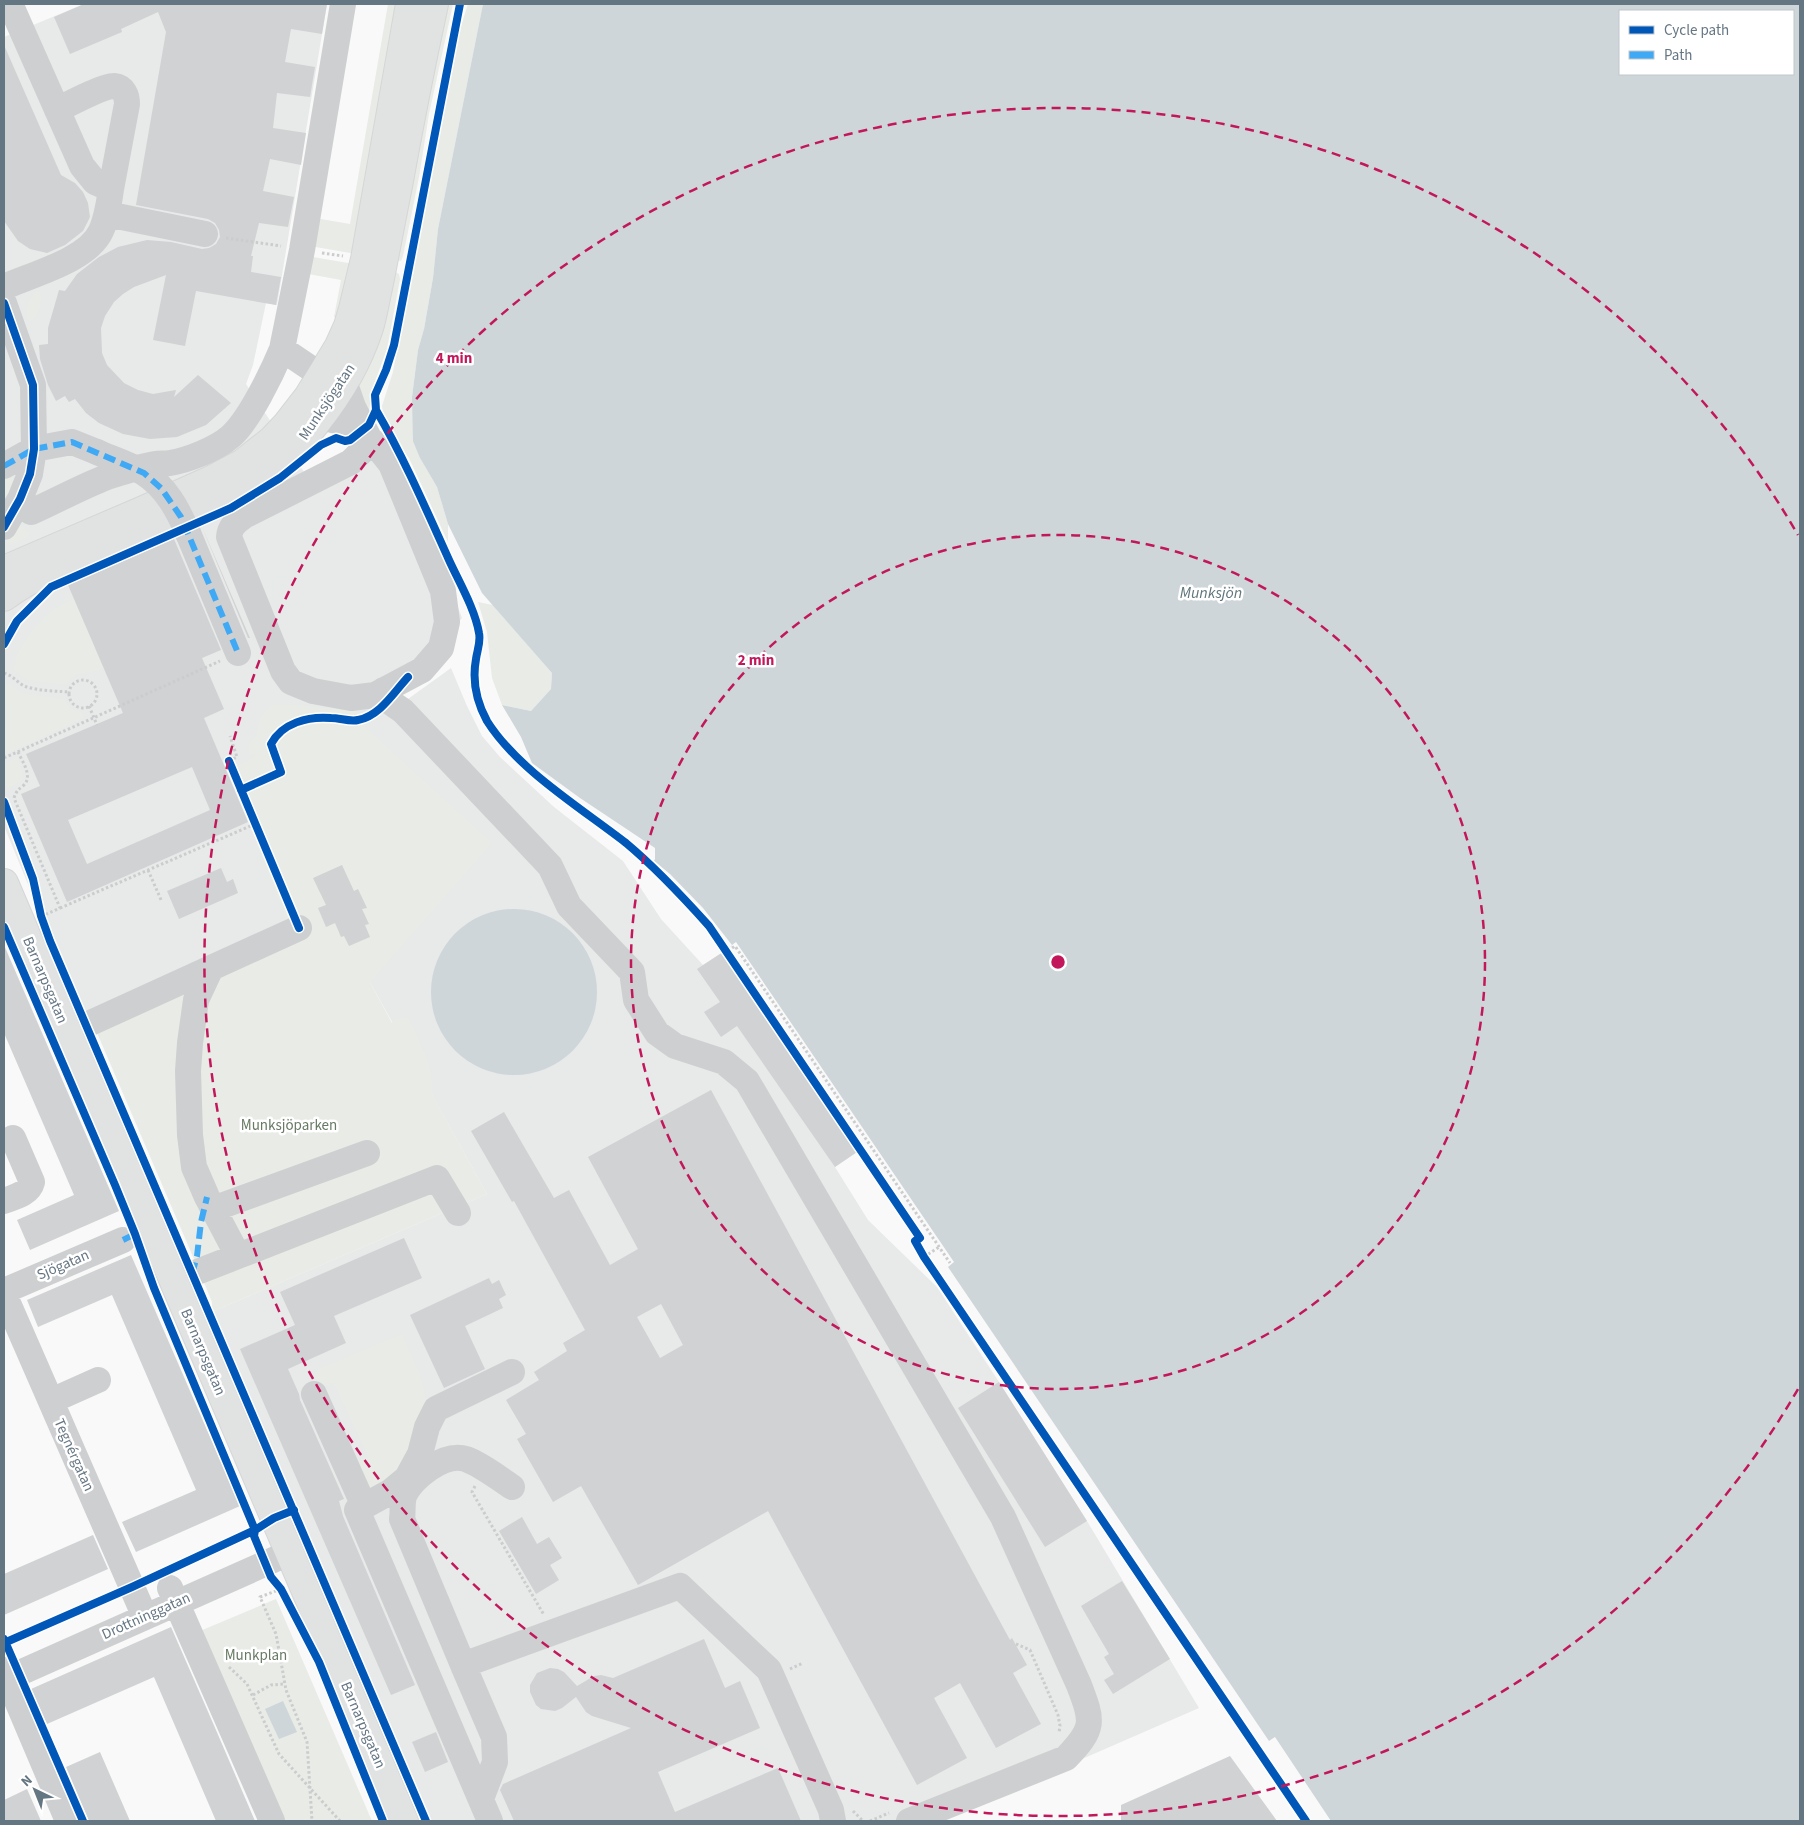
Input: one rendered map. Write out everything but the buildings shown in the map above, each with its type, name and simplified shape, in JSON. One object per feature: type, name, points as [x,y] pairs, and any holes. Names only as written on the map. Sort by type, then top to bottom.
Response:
[{"type":"main road","name":"Munksjögatan","points":[[4,597],[38,575],[190,515],[253,484],[299,444],[319,418],[333,379],[348,326],[364,259],[410,4]]},
{"type":"main road","name":"Munksjögatan","points":[[4,570],[211,480],[244,463],[272,440],[357,356],[369,326],[383,263],[420,67],[434,4]]},
{"type":"main road","name":"Barnarpsgatan","points":[[4,883],[404,1821]]},
{"type":"street","points":[[31,512],[108,477],[156,464],[186,459],[230,437],[242,423],[266,383],[282,349],[302,250],[343,4]]},
{"type":"street","points":[[13,8],[85,171],[109,202],[205,234]]},
{"type":"street","points":[[4,287],[84,252],[95,242],[98,236],[109,202],[127,96],[122,89],[115,86],[57,110]]},
{"type":"street","points":[[4,303],[33,385],[34,449],[30,474],[20,499],[4,527]]},
{"type":"street","points":[[282,349],[333,379],[353,407],[371,440],[391,464],[443,591],[447,622],[441,648],[422,670],[375,695],[351,698],[313,692],[291,682],[283,671],[229,537],[233,524],[244,516],[351,462],[371,440]]},
{"type":"street","points":[[319,418],[345,423],[371,440]]},
{"type":"street","points":[[4,466],[34,449],[72,442],[144,473],[161,488],[181,517],[238,653]]},
{"type":"street","points":[[384,690],[390,702],[403,711],[550,866],[569,906],[632,972],[636,1000],[656,1033],[675,1046],[724,1062],[747,1081],[1003,1517],[1079,1685],[1088,1709],[1089,1730],[1080,1744],[1066,1758],[903,1816]]},
{"type":"street","points":[[86,1025],[299,928]]},
{"type":"street","points":[[211,968],[196,1000],[190,1043],[188,1091],[190,1136],[194,1167],[213,1209],[238,1256]]},
{"type":"street","points":[[4,1201],[27,1191],[31,1187],[32,1182],[13,1138]]},
{"type":"street","points":[[213,1209],[367,1152]]},
{"type":"street","points":[[172,1280],[192,1274],[438,1178],[458,1214]]},
{"type":"street","name":"Sjögatan","points":[[4,1292],[123,1240]]},
{"type":"street","name":"Tegnérgatan","points":[[4,1292],[141,1609]]},
{"type":"street","points":[[485,1810],[357,1510],[390,1492],[407,1478],[420,1454],[427,1427],[436,1409],[512,1372]]},
{"type":"street","points":[[50,1401],[98,1380]]},
{"type":"street","points":[[314,1394],[364,1506]]},
{"type":"street","points":[[485,1810],[495,1762],[494,1736],[402,1519],[404,1497],[419,1475],[444,1460],[464,1458],[512,1486]]},
{"type":"street","name":"Drottninggatan","points":[[5,1673],[141,1609],[286,1546]]},
{"type":"street","points":[[463,1665],[680,1586],[769,1670],[832,1816]]},
{"type":"street","points":[[173,1595],[272,1821]]},
{"type":"street","points":[[5,1673],[68,1821]]},
{"type":"path","points":[[205,234],[364,259]]},
{"type":"path","points":[[4,758],[238,653]]},
{"type":"path","points":[[4,673],[10,675],[24,686],[69,692]]},
{"type":"path","points":[[77,681],[90,682],[94,685],[97,694],[93,703],[89,706],[76,706],[70,700],[70,687],[77,681]]},
{"type":"path","points":[[89,706],[97,725]]},
{"type":"path","points":[[228,761],[237,757],[230,736]]},
{"type":"path","points":[[18,752],[28,776],[25,784],[14,798],[60,908]]},
{"type":"path","points":[[41,916],[255,824]]},
{"type":"path","points":[[148,870],[162,902]]},
{"type":"path","points":[[728,951],[735,946],[950,1263]]},
{"type":"path","points":[[924,1256],[939,1247]]},
{"type":"path","points":[[485,1470],[472,1492],[554,1632]]},
{"type":"path","points":[[281,1589],[260,1597],[276,1634],[284,1684],[307,1742],[312,1821]]},
{"type":"path","points":[[1016,1644],[1030,1650],[1055,1707],[1060,1726],[1057,1740]]},
{"type":"path","points":[[228,1666],[247,1684],[279,1754],[340,1821]]},
{"type":"path","points":[[253,1695],[271,1685],[284,1684]]},
{"type":"path","points":[[832,1816],[851,1810],[863,1821]]},
{"type":"path","points":[[870,1821],[903,1816]]},
{"type":"shaded area","points":[[84,4],[327,4],[277,305],[266,303],[253,365],[246,384],[304,472],[376,434],[446,575],[462,618],[384,714],[400,717],[408,699],[451,668],[482,736],[500,757],[554,807],[623,861],[661,919],[703,965],[723,952],[860,1150],[835,1167],[868,1220],[937,1287],[1087,1521],[1199,1708],[940,1821],[429,1821],[212,1312],[487,1194],[370,982],[86,1025],[4,826],[4,37]]},
{"type":"green space","points":[[388,4],[400,4],[356,254],[310,246],[315,218],[350,224]]},
{"type":"green space","points":[[446,4],[453,4],[429,114],[419,177],[401,261],[397,260]]},
{"type":"green space","points":[[468,4],[483,4],[438,229],[433,278],[424,329],[418,350],[412,397],[420,458],[437,487],[448,524],[448,542],[409,458],[396,441],[384,418],[382,406],[393,372],[458,36]]},
{"type":"green space","points":[[307,256],[354,264],[340,319],[334,317],[341,280],[303,273]]},
{"type":"green space","points":[[394,271],[399,274],[400,279],[387,349],[373,387],[366,418],[358,379]]},
{"type":"green space","points":[[36,291],[40,292],[41,296],[38,313],[29,322],[27,318],[28,306]]},
{"type":"green space","points":[[4,471],[13,476],[15,482],[4,511]]},
{"type":"green space","points":[[15,522],[31,533],[28,537],[9,546],[4,540]]},
{"type":"green space","points":[[74,599],[104,667],[94,672],[74,676],[67,685],[27,680],[14,670],[18,653],[23,644],[43,619],[60,605]]},
{"type":"green space","points":[[478,602],[493,605],[552,673],[551,689],[531,711],[502,705],[492,678],[487,632]]},
{"type":"green space","points":[[5,683],[10,684],[21,693],[64,699],[70,708],[82,712],[84,718],[4,755]]},
{"type":"green space","name":"Munksjöparken","points":[[295,704],[363,712],[365,727],[492,843],[370,982],[392,1023],[396,1019],[408,1017],[429,1064],[432,1094],[487,1194],[212,1312],[212,1302],[203,1280],[95,1028],[294,939],[227,770],[249,760],[255,755],[250,755],[248,744],[257,735],[259,722],[270,707],[274,705]]},
{"type":"green space","points":[[18,757],[23,775],[22,780],[6,790],[4,785],[4,764]]},
{"type":"green space","points":[[402,1334],[421,1377],[426,1413],[408,1465],[371,1493],[353,1463],[368,1456],[334,1383],[319,1389],[314,1375],[318,1369]]},
{"type":"green space","name":"Munkplan","points":[[276,1599],[372,1821],[282,1821],[200,1631]]},
{"type":"water","name":"Munksjön","points":[[483,4],[1800,4],[1800,1821],[1331,1821],[1275,1737],[1269,1741],[948,1267],[954,1262],[736,942],[723,952],[702,923],[648,871],[655,859],[655,848],[580,798],[532,763],[521,737],[502,705],[531,711],[551,689],[552,673],[482,593],[448,524],[437,487],[420,458],[413,441],[412,397],[418,350],[424,329],[433,278],[438,229]]},
{"type":"water","points":[[514,909],[546,916],[560,923],[573,933],[583,946],[590,960],[597,992],[590,1024],[583,1038],[573,1051],[560,1061],[546,1068],[514,1075],[482,1068],[468,1061],[455,1051],[445,1038],[438,1024],[431,992],[438,960],[445,946],[455,933],[468,923],[482,916]]},
{"type":"water","points":[[283,1701],[297,1732],[279,1739],[265,1709]]},
{"type":"pier","points":[[652,859],[670,874],[703,908],[732,945],[723,952],[702,923],[645,870]]},
{"type":"marked path","points":[[4,466],[34,449],[72,442],[144,473],[161,488],[181,517],[238,653]]},
{"type":"marked path","points":[[192,1274],[207,1197]]},
{"type":"marked path","points":[[123,1240],[135,1234]]},
{"type":"cycle path","points":[[4,644],[17,621],[51,587],[231,508],[280,478],[321,445],[336,438],[345,441],[350,440],[369,425],[376,410],[375,395],[394,345],[460,4]]},
{"type":"cycle path","points":[[4,303],[33,385],[34,449],[30,474],[20,499],[4,527]]},
{"type":"cycle path","points":[[376,410],[414,484],[474,615],[479,636],[475,683],[480,706],[487,721],[500,739],[532,771],[626,843],[669,883],[709,926],[920,1238],[915,1241],[924,1257],[1306,1821]]},
{"type":"cycle path","points":[[241,790],[281,772],[271,744],[289,726],[296,722],[313,718],[334,718],[352,721],[366,718],[380,709],[408,677]]},
{"type":"cycle path","points":[[229,761],[299,928]]},
{"type":"cycle path","points":[[4,802],[33,879],[41,916],[50,941],[426,1821]]},
{"type":"cycle path","points":[[4,927],[115,1185],[154,1288],[255,1530],[254,1536],[271,1577],[281,1589],[319,1662],[383,1821]]},
{"type":"cycle path","points":[[4,1643],[132,1587],[294,1510]]},
{"type":"cycle path","points":[[4,1639],[83,1821]]}]
